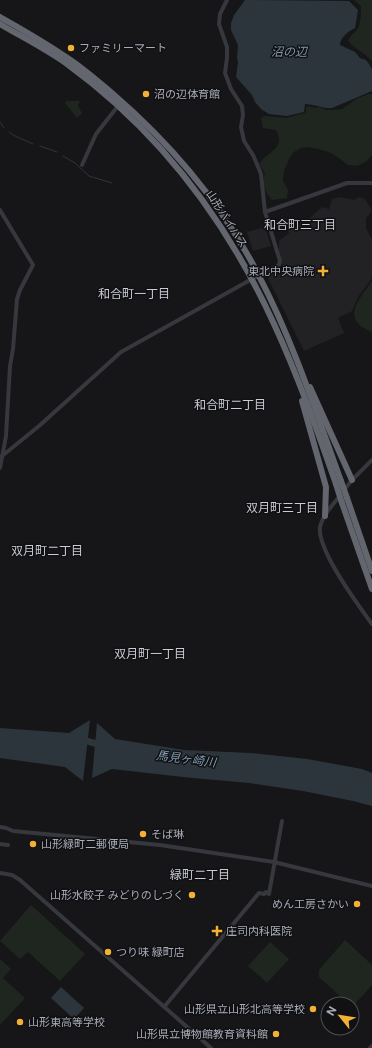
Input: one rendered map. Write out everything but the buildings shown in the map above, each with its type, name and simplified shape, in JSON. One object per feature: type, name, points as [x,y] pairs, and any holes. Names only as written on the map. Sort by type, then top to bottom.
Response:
[{"type":"highway","name":"山形バイパス","points":[[0,17],[36,37],[74,62],[137,115],[187,169],[223,216],[259,276],[294,360],[339,482],[372,589]]},
{"type":"highway","name":"山形バイパス","points":[[0,24],[68,65],[118,106],[153,140],[183,173],[213,214],[252,279],[294,360]]},
{"type":"highway","points":[[294,360],[352,480]]},
{"type":"highway","points":[[294,360],[326,487],[325,516]]},
{"type":"highway","name":"山形バイパス","points":[[345,500],[372,571]]},
{"type":"street","points":[[2,456],[39,426],[121,352],[279,265],[280,261],[265,212],[260,174],[253,155],[244,141],[241,127],[243,115],[242,106],[231,89],[225,74],[228,47],[219,24],[220,14],[228,0]]},
{"type":"street","points":[[82,165],[96,134],[118,106]]},
{"type":"street","points":[[265,212],[347,183],[372,183]]},
{"type":"street","points":[[0,210],[33,265],[17,298],[13,349],[10,366],[6,436],[0,468]]},
{"type":"street","points":[[372,460],[352,480],[325,516],[320,526],[320,535],[324,546],[345,585],[372,624]]},
{"type":"street","points":[[164,1007],[259,893],[264,894],[266,892],[269,894],[282,821]]},
{"type":"street","points":[[0,827],[13,831],[160,845],[274,862],[372,886]]},
{"type":"street","points":[[0,844],[8,844]]},
{"type":"street","points":[[0,873],[20,880],[211,1048]]},
{"type":"shaded area","points":[[354,0],[372,0],[372,61],[348,41],[357,30],[360,22],[361,6]]},
{"type":"shaded area","points":[[372,94],[372,155],[367,161],[357,166],[348,165],[333,154],[326,151],[309,147],[301,148],[294,152],[290,157],[284,171],[283,181],[288,190],[287,198],[272,200],[264,188],[263,181],[265,173],[259,164],[278,146],[279,136],[276,130],[263,128],[261,118],[264,116],[286,118],[305,113],[308,106],[315,108],[319,107],[326,110],[342,109],[358,98]]},
{"type":"shaded area","points":[[67,101],[80,101],[78,106],[82,113],[77,118],[65,103]]},
{"type":"shaded area","name":"東北中央病院","points":[[339,197],[354,200],[359,197],[365,199],[371,209],[371,212],[366,218],[366,228],[372,240],[372,278],[358,297],[352,311],[338,318],[344,333],[304,351],[267,276],[283,267],[279,252],[279,241],[289,233],[287,227],[298,224],[310,218],[322,207],[329,209],[332,199]]},
{"type":"shaded area","points":[[265,227],[271,246],[253,251],[247,232]]},
{"type":"shaded area","points":[[372,281],[372,332],[362,327],[354,315],[357,302]]},
{"type":"shaded area","points":[[31,905],[85,954],[60,981],[28,952],[20,959],[0,941]]},
{"type":"shaded area","points":[[345,940],[372,965],[372,985],[360,998],[360,996],[340,996],[319,977],[319,970]]},
{"type":"shaded area","points":[[270,942],[289,959],[267,983],[248,966]]},
{"type":"shaded area","points":[[0,959],[11,969],[3,978],[25,998],[0,1025]]},
{"type":"water","name":"沼の辺","points":[[245,0],[349,1],[358,10],[355,28],[343,37],[340,45],[355,52],[360,58],[366,60],[369,64],[372,69],[372,91],[332,108],[305,104],[304,112],[287,116],[269,114],[261,109],[255,102],[252,95],[236,77],[238,45],[231,30],[231,23],[234,15]]},
{"type":"water","points":[[90,720],[83,781],[65,767],[0,758],[0,728],[69,733]]},
{"type":"water","points":[[97,723],[115,739],[184,750],[251,753],[307,759],[362,769],[372,773],[372,806],[303,791],[249,783],[112,769],[92,778]]},
{"type":"water","points":[[61,987],[84,1008],[74,1019],[51,998]]},
{"type":"waterway","points":[[0,122],[4,128]]},
{"type":"waterway","points":[[9,132],[33,144]]},
{"type":"waterway","points":[[40,146],[57,152]]},
{"type":"waterway","points":[[63,156],[75,163],[89,176],[112,183]]},
{"type":"waterway","name":"馬見ヶ崎川","points":[[79,740],[104,746]]},
{"type":"place","name":"ファミリーマート","points":[[71,48]]},
{"type":"place","name":"沼の辺体育館","points":[[146,94]]},
{"type":"place","name":"東北中央病院","points":[[323,271]]},
{"type":"place","name":"そば琳","points":[[143,834]]},
{"type":"place","name":"山形緑町二郵便局","points":[[33,844]]},
{"type":"place","name":"山形水餃子 みどりのしづく","points":[[192,895]]},
{"type":"place","name":"めん工房さかい","points":[[357,904]]},
{"type":"place","name":"庄司内科医院","points":[[217,931]]},
{"type":"place","name":"つり味 緑町店","points":[[108,952]]},
{"type":"place","name":"山形県立山形北高等学校","points":[[313,1009]]},
{"type":"place","name":"山形東高等学校","points":[[20,1022]]},
{"type":"place","name":"山形県立博物館教育資料館","points":[[276,1034]]},
{"type":"district","name":"和合町三丁目","points":[[300,225]]},
{"type":"district","name":"和合町一丁目","points":[[134,294]]},
{"type":"district","name":"和合町二丁目","points":[[230,405]]},
{"type":"district","name":"双月町三丁目","points":[[282,508]]},
{"type":"district","name":"双月町二丁目","points":[[47,551]]},
{"type":"district","name":"双月町一丁目","points":[[150,654]]},
{"type":"district","name":"緑町二丁目","points":[[200,875]]}]
